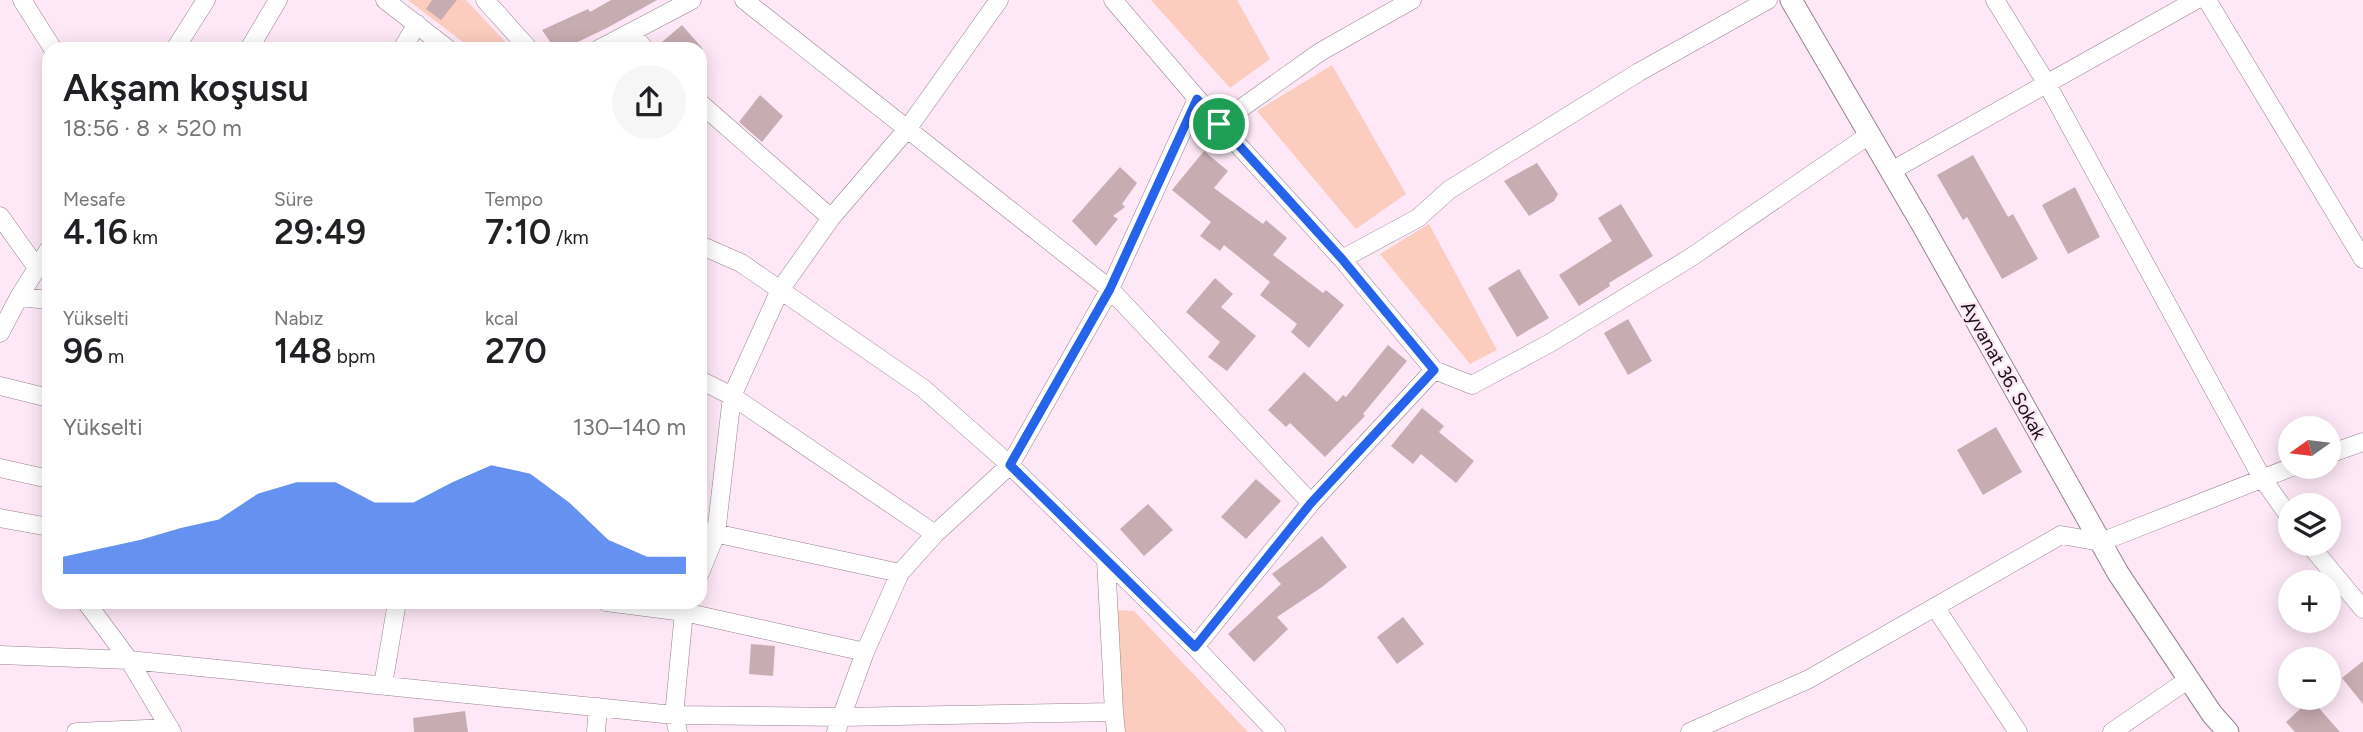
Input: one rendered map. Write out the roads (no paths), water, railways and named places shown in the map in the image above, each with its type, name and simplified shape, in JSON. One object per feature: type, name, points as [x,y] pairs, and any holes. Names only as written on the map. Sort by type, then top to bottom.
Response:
[{"type":"street","points":[[22,0],[49,42]]},
{"type":"street","points":[[179,42],[206,0]]},
{"type":"street","points":[[253,42],[278,0]]},
{"type":"street","points":[[385,0],[439,42]]},
{"type":"street","points":[[485,0],[522,42]]},
{"type":"street","points":[[744,0],[1110,289],[1311,503]]},
{"type":"street","points":[[900,573],[708,532],[732,396],[780,289],[831,218],[908,128],[999,0]]},
{"type":"street","points":[[1113,0],[1219,124],[1342,259],[1434,370],[1472,385],[1550,343],[1690,258],[1870,135]]},
{"type":"street","points":[[1219,124],[1320,52],[1412,0]]},
{"type":"street","points":[[1342,259],[1418,218],[1449,190],[1639,72],[1768,0]]},
{"type":"street","name":"Ayvanat 36. Sokak","points":[[1791,0],[2118,573],[2212,714],[2228,732]]},
{"type":"street","points":[[1995,0],[2047,84],[2262,478],[2278,501]]},
{"type":"street","points":[[1891,171],[2196,0]]},
{"type":"street","points":[[2207,0],[2363,259]]},
{"type":"street","points":[[612,42],[685,2]]},
{"type":"street","points":[[406,42],[417,24]]},
{"type":"street","points":[[630,33],[638,42]]},
{"type":"street","points":[[838,725],[865,652],[900,573],[935,534],[1010,465],[1110,289],[1197,99]]},
{"type":"street","points":[[707,109],[831,218]]},
{"type":"street","points":[[0,216],[37,268]]},
{"type":"street","points":[[707,248],[741,264],[780,289],[924,389],[1010,465],[1195,647],[1276,732]]},
{"type":"street","points":[[0,333],[42,260]]},
{"type":"street","points":[[19,297],[42,299]]},
{"type":"street","points":[[1195,647],[1311,503],[1434,370]]},
{"type":"street","points":[[707,384],[732,396],[935,534]]},
{"type":"street","points":[[0,386],[42,396]]},
{"type":"street","points":[[2342,449],[2363,442]]},
{"type":"street","points":[[0,468],[42,477]]},
{"type":"street","points":[[1690,732],[1809,678],[2061,535],[2101,542],[2278,472]]},
{"type":"street","points":[[0,518],[42,526]]},
{"type":"street","points":[[2319,556],[2363,609]]},
{"type":"street","points":[[1106,560],[1116,732]]},
{"type":"street","points":[[1936,607],[2018,732]]},
{"type":"street","points":[[76,732],[171,730],[129,660],[91,609]]},
{"type":"street","points":[[383,685],[396,609]]},
{"type":"street","points":[[676,723],[686,609]]},
{"type":"street","points":[[694,609],[865,652]]},
{"type":"street","points":[[0,655],[129,660],[383,685],[598,707],[676,723],[838,725],[1114,712]]},
{"type":"street","points":[[2112,732],[2189,679]]},
{"type":"street","points":[[596,732],[598,707]]}]
